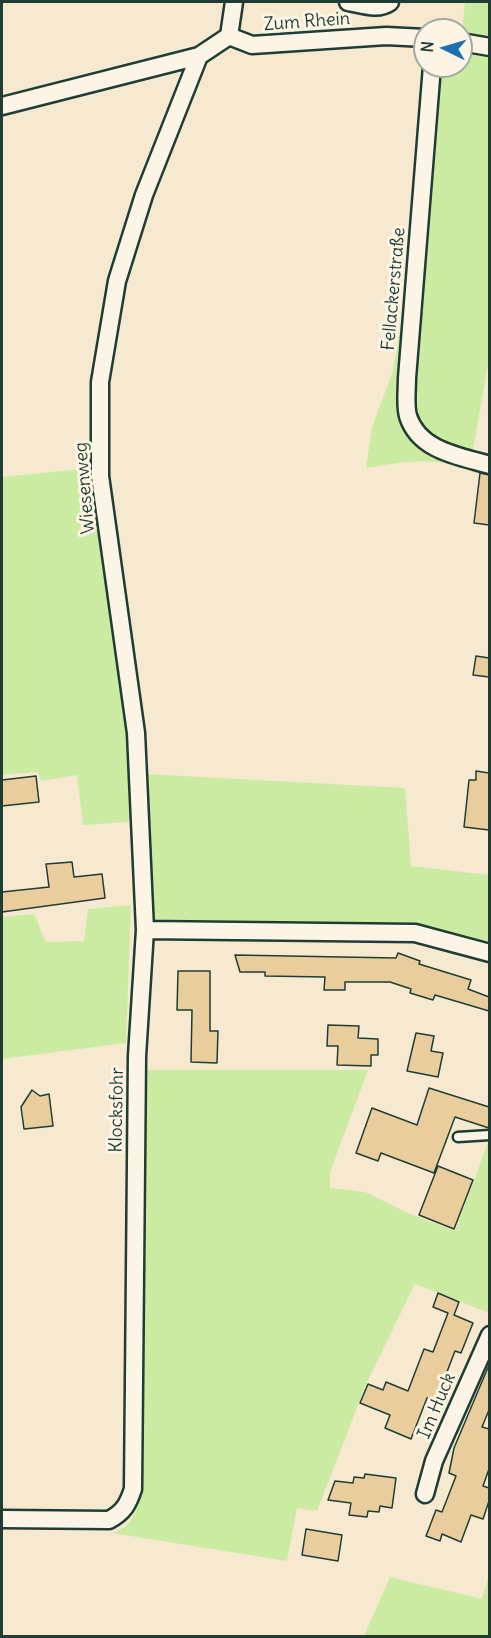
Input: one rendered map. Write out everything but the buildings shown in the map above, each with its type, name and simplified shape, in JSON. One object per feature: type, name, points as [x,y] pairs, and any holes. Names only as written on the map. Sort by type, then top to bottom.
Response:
[{"type":"street","points":[[2,106],[199,56],[229,36],[234,2]]},
{"type":"street","points":[[348,2],[375,7],[385,6],[390,2]]},
{"type":"street","name":"Zum Rhein","points":[[229,36],[252,45],[386,36],[413,37]]},
{"type":"street","points":[[473,44],[489,47]]},
{"type":"street","name":"Wiesenweg","points":[[145,930],[136,734],[100,476],[100,382],[117,281],[144,195],[199,56]]},
{"type":"street","name":"Fellackerstraße","points":[[431,78],[407,378],[408,414],[415,430],[423,440],[450,454],[489,465]]},
{"type":"street","points":[[145,930],[415,933],[489,953]]},
{"type":"street","name":"Klocksfohr","points":[[2,1519],[109,1520],[119,1515],[127,1506],[132,1489],[137,1068],[145,930]]},
{"type":"street","name":"Im Huck","points":[[425,1494],[434,1461],[489,1335]]},
{"type":"lane","points":[[458,1137],[489,1135]]},
{"type":"green space","points":[[465,2],[489,2],[489,39],[473,35],[473,18],[463,18]]},
{"type":"green space","points":[[473,54],[489,57],[489,358],[472,456],[444,445],[427,433],[416,417],[413,407],[438,78],[473,78]]},
{"type":"green space","points":[[407,290],[405,423],[470,466],[469,471],[431,461],[366,468],[372,427],[393,371]]},
{"type":"green space","points":[[93,468],[121,665],[135,806],[128,822],[83,825],[77,775],[41,781],[38,772],[2,775],[2,477]]},
{"type":"green space","points":[[146,774],[405,788],[411,866],[489,875],[489,949],[406,927],[160,924],[152,918]]},
{"type":"green space","points":[[131,905],[126,1043],[2,1059],[2,917],[34,914],[46,942],[84,941],[88,909]]},
{"type":"green space","points":[[142,1070],[368,1070],[330,1172],[330,1188],[365,1192],[408,1213],[455,1231],[489,1140],[489,1313],[415,1284],[367,1382],[317,1511],[297,1508],[287,1561],[112,1533],[130,1522],[138,1503]]},
{"type":"green space","points":[[489,1575],[489,1636],[364,1636],[390,1577],[482,1599]]}]
